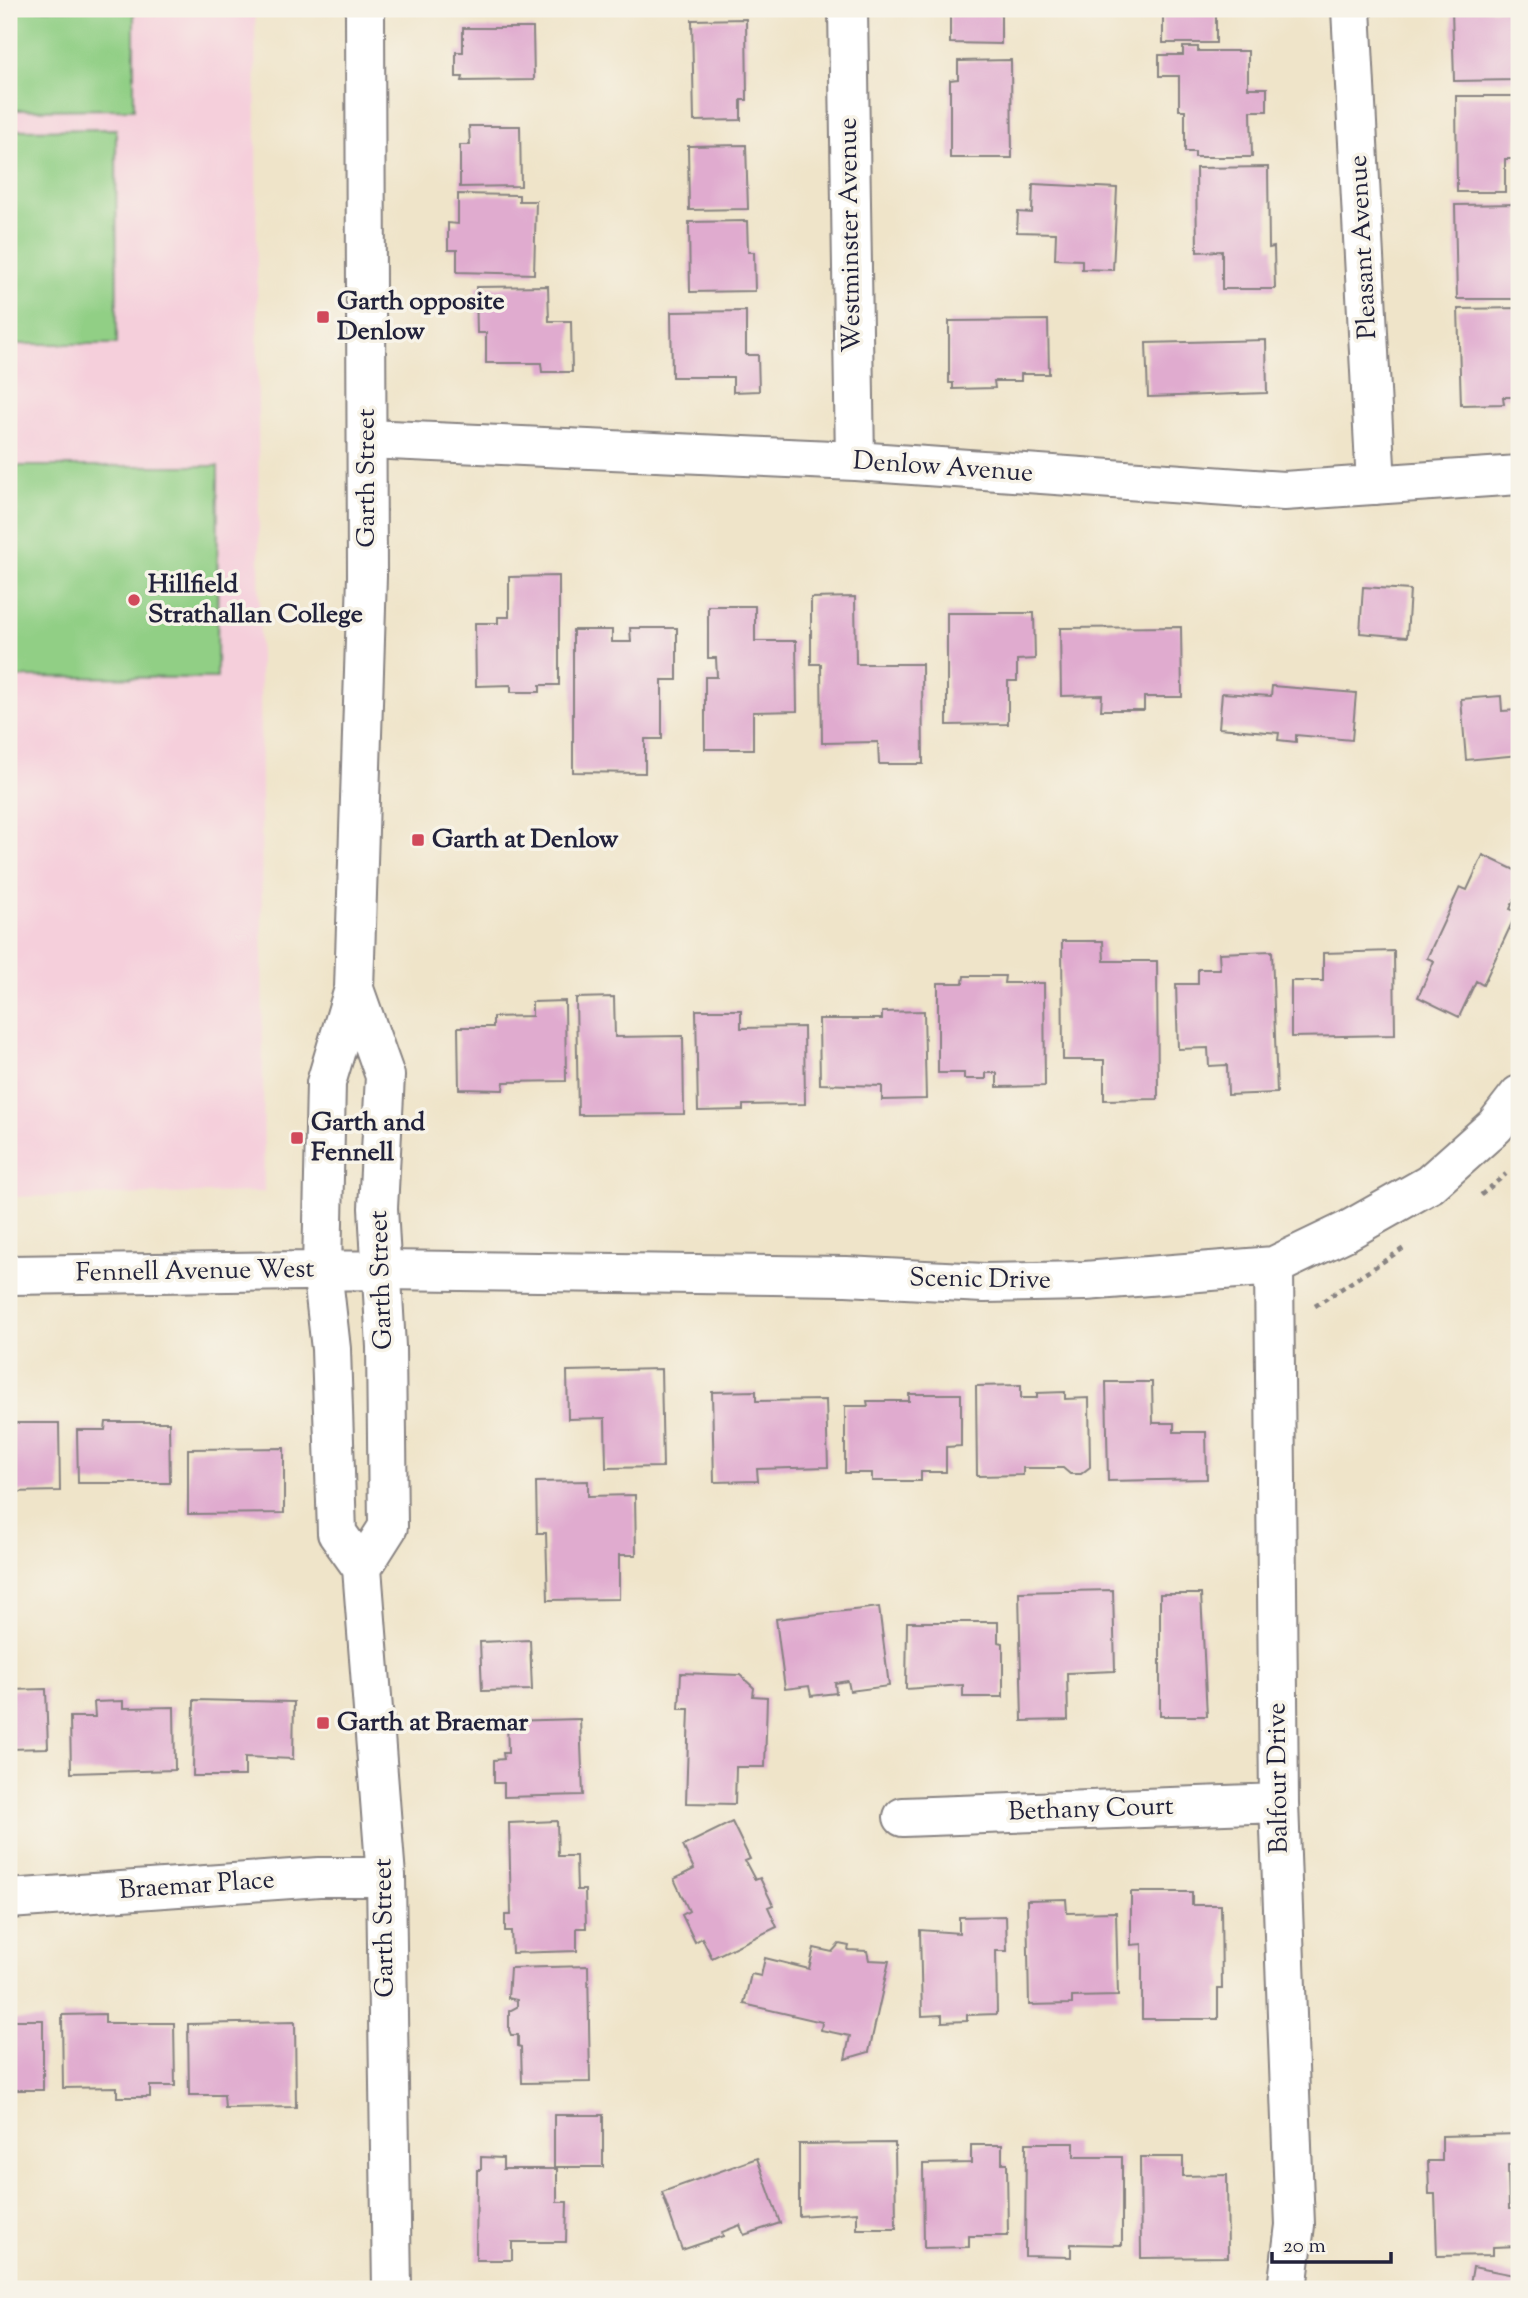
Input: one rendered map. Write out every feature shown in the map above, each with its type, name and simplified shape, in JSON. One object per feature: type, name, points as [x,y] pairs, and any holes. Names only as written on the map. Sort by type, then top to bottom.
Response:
[{"type":"street","name":"Garth Street","points":[[365,9],[367,576],[354,989],[326,1083],[323,1269],[331,1349],[337,1533],[362,1568],[386,1877],[392,2289]]},
{"type":"street","name":"Westminster Avenue","points":[[848,9],[855,461]]},
{"type":"street","name":"Pleasant Avenue","points":[[1352,9],[1376,485]]},
{"type":"street","name":"Denlow Avenue","points":[[367,439],[855,461],[1284,491],[1519,475]]},
{"type":"street","name":"Garth Street","points":[[354,989],[385,1076],[378,1208],[388,1527],[362,1568]]},
{"type":"street","name":"Scenic Drive","points":[[382,1270],[846,1276],[985,1283],[1085,1281],[1275,1266],[1347,1231],[1430,1184],[1495,1126],[1519,1095]]},
{"type":"street","name":"Balfour Drive","points":[[1275,1266],[1279,1803],[1295,2225],[1287,2289]]},
{"type":"street","name":"Fennell Avenue West","points":[[9,1275],[382,1270]]},
{"type":"street","name":"Bethany Court","points":[[903,1817],[1279,1803]]},
{"type":"street","name":"Braemar Place","points":[[9,1899],[320,1877],[386,1877]]},
{"type":"shaded area","name":"Hillfield Strathallan College","points":[[9,9],[255,9],[264,1192],[9,1197]]},
{"type":"green space","points":[[9,9],[134,9],[134,109],[9,110]]},
{"type":"green space","points":[[116,129],[117,344],[9,344],[9,130]]},
{"type":"green space","points":[[9,466],[218,466],[217,678],[9,677]]},
{"type":"building","points":[[950,9],[1001,9],[1001,44],[950,43]]},
{"type":"building","points":[[1163,9],[1216,9],[1216,43],[1163,43]]},
{"type":"building","points":[[1452,9],[1515,9],[1519,80],[1454,81]]},
{"type":"building","points":[[746,19],[747,100],[741,100],[741,120],[694,121],[692,20]]},
{"type":"building","points":[[463,28],[533,28],[534,80],[462,81],[463,77],[456,77],[456,52],[463,52]]},
{"type":"building","points":[[1183,47],[1198,47],[1198,51],[1248,51],[1248,88],[1267,88],[1267,111],[1251,111],[1252,157],[1195,157],[1195,152],[1185,152],[1185,110],[1179,110],[1179,76],[1159,76],[1159,55],[1183,55]]},
{"type":"building","points":[[1011,60],[1012,158],[950,158],[950,80],[958,79],[958,61]]},
{"type":"building","points":[[1456,96],[1519,96],[1515,159],[1505,159],[1505,192],[1457,192]]},
{"type":"building","points":[[469,126],[520,126],[521,186],[460,187],[460,145],[470,145]]},
{"type":"building","points":[[746,145],[748,209],[689,210],[688,146]]},
{"type":"building","points":[[1268,167],[1269,248],[1274,247],[1275,289],[1222,289],[1222,251],[1197,252],[1196,168]]},
{"type":"building","points":[[1033,184],[1117,188],[1113,270],[1082,269],[1082,260],[1055,259],[1056,233],[1017,232],[1018,212],[1032,213]]},
{"type":"building","points":[[458,194],[519,195],[519,201],[536,201],[534,274],[457,272],[457,250],[448,250],[448,223],[458,224]]},
{"type":"building","points":[[1519,204],[1519,299],[1457,299],[1455,205]]},
{"type":"building","points":[[747,221],[748,252],[754,252],[755,291],[690,292],[689,222]]},
{"type":"building","points":[[548,286],[549,321],[571,321],[572,372],[542,372],[541,363],[486,363],[486,333],[477,333],[476,287]]},
{"type":"building","points":[[1519,308],[1519,397],[1503,397],[1504,404],[1461,405],[1458,309]]},
{"type":"building","points":[[746,311],[746,355],[758,355],[759,391],[733,392],[733,377],[672,377],[671,312]]},
{"type":"building","points":[[1048,320],[1049,374],[1021,374],[1021,381],[994,381],[995,388],[953,389],[953,383],[949,383],[949,321]]},
{"type":"building","points":[[1266,340],[1267,393],[1148,397],[1146,343]]},
{"type":"building","points":[[559,576],[559,685],[540,685],[540,692],[511,692],[511,685],[476,686],[475,623],[498,623],[498,617],[509,617],[509,577]]},
{"type":"building","points":[[1363,587],[1410,590],[1407,637],[1360,633]]},
{"type":"building","points":[[855,597],[856,664],[922,664],[923,764],[879,764],[878,742],[822,743],[821,664],[811,664],[811,598]]},
{"type":"building","points":[[708,606],[755,606],[755,641],[796,641],[797,711],[753,712],[753,749],[705,749],[705,677],[717,677],[716,658],[708,658]]},
{"type":"building","points":[[947,613],[1034,613],[1035,659],[1017,660],[1017,681],[1008,681],[1008,724],[947,725]]},
{"type":"building","points":[[1181,627],[1182,697],[1144,697],[1144,710],[1101,710],[1102,695],[1061,696],[1060,628]]},
{"type":"building","points":[[630,628],[677,628],[677,680],[662,680],[662,739],[645,739],[645,773],[573,772],[573,630],[612,630],[612,642],[631,642]]},
{"type":"building","points":[[1272,686],[1356,693],[1352,740],[1296,735],[1296,742],[1278,740],[1279,733],[1219,728],[1222,693],[1271,696]]},
{"type":"building","points":[[1501,696],[1502,711],[1519,710],[1519,755],[1466,760],[1461,699]]},
{"type":"building","points":[[1483,855],[1519,872],[1519,889],[1510,909],[1517,912],[1483,985],[1476,981],[1459,1017],[1418,997],[1434,961],[1427,958],[1460,887],[1467,890]]},
{"type":"building","points":[[1062,941],[1103,941],[1104,961],[1157,961],[1158,1099],[1104,1100],[1104,1060],[1063,1060]]},
{"type":"building","points":[[1272,951],[1277,1093],[1228,1095],[1227,1065],[1209,1066],[1208,1048],[1178,1049],[1176,984],[1198,984],[1198,969],[1220,969],[1219,953]]},
{"type":"building","points":[[1394,951],[1395,1035],[1291,1037],[1291,981],[1323,981],[1323,953]]},
{"type":"building","points":[[964,976],[1005,976],[1004,983],[1044,983],[1045,1086],[997,1087],[997,1073],[986,1073],[986,1079],[964,1079],[964,1073],[938,1073],[938,983],[963,983]]},
{"type":"building","points":[[614,997],[615,1037],[683,1036],[684,1114],[578,1115],[576,998]]},
{"type":"building","points":[[565,1001],[566,1081],[504,1082],[503,1090],[459,1089],[458,1027],[493,1027],[493,1017],[532,1016],[532,1002]]},
{"type":"building","points":[[696,1010],[741,1010],[741,1028],[804,1027],[805,1104],[743,1105],[743,1110],[698,1111]]},
{"type":"building","points":[[924,1011],[926,1099],[882,1100],[882,1086],[820,1084],[819,1019],[882,1019],[882,1012]]},
{"type":"building","points":[[661,1369],[663,1467],[606,1468],[605,1418],[568,1419],[567,1371]]},
{"type":"building","points":[[1106,1382],[1152,1382],[1153,1423],[1174,1423],[1174,1432],[1206,1432],[1207,1479],[1108,1481]]},
{"type":"building","points":[[1021,1385],[1021,1398],[1037,1398],[1037,1393],[1065,1392],[1065,1399],[1089,1398],[1090,1467],[1081,1474],[1070,1474],[1063,1468],[1023,1468],[1023,1475],[977,1476],[976,1386]]},
{"type":"building","points":[[756,1391],[756,1401],[826,1400],[828,1467],[757,1469],[758,1481],[714,1482],[712,1392]]},
{"type":"building","points":[[909,1394],[961,1394],[961,1446],[946,1447],[946,1472],[921,1472],[921,1481],[872,1481],[872,1473],[845,1473],[845,1406],[868,1406],[867,1401],[909,1401]]},
{"type":"building","points":[[106,1422],[169,1422],[170,1483],[78,1483],[77,1430],[105,1430]]},
{"type":"building","points":[[9,1423],[59,1423],[60,1491],[9,1492]]},
{"type":"building","points":[[284,1448],[284,1513],[188,1514],[188,1449]]},
{"type":"building","points":[[588,1481],[588,1496],[635,1495],[636,1555],[619,1555],[619,1599],[548,1600],[546,1533],[537,1533],[536,1482]]},
{"type":"building","points":[[1113,1590],[1115,1671],[1067,1673],[1068,1720],[1022,1721],[1019,1592]]},
{"type":"building","points":[[1160,1594],[1201,1594],[1207,1716],[1160,1716]]},
{"type":"building","points":[[879,1607],[889,1686],[850,1691],[848,1681],[835,1683],[836,1693],[811,1696],[809,1686],[785,1689],[776,1619]]},
{"type":"building","points":[[907,1622],[998,1622],[998,1642],[1003,1643],[1003,1697],[963,1697],[963,1685],[906,1689]]},
{"type":"building","points":[[530,1640],[532,1690],[482,1691],[480,1642]]},
{"type":"building","points":[[681,1673],[740,1675],[754,1688],[753,1696],[767,1697],[765,1767],[736,1767],[735,1804],[686,1803],[689,1709],[679,1709]]},
{"type":"building","points":[[46,1689],[48,1748],[9,1749],[9,1690]]},
{"type":"building","points":[[194,1700],[294,1702],[293,1759],[245,1757],[245,1776],[193,1776]]},
{"type":"building","points":[[123,1701],[123,1708],[174,1707],[175,1770],[71,1773],[70,1717],[95,1717],[94,1702]]},
{"type":"building","points":[[580,1719],[583,1795],[504,1797],[504,1783],[494,1783],[494,1760],[504,1759],[503,1753],[508,1753],[507,1721]]},
{"type":"building","points":[[557,1821],[558,1856],[576,1856],[577,1890],[585,1890],[586,1928],[577,1928],[577,1951],[512,1953],[511,1931],[505,1931],[505,1915],[511,1915],[509,1823]]},
{"type":"building","points":[[732,1822],[750,1859],[745,1861],[755,1880],[760,1878],[773,1905],[768,1907],[777,1927],[712,1958],[702,1938],[695,1942],[682,1915],[689,1911],[674,1879],[694,1869],[683,1846]]},
{"type":"building","points":[[1131,1892],[1192,1892],[1192,1905],[1221,1905],[1222,1989],[1218,1989],[1218,2019],[1142,2019],[1142,1944],[1131,1945]]},
{"type":"building","points":[[1066,1899],[1067,1913],[1116,1912],[1118,1996],[1072,1997],[1072,2004],[1029,2005],[1027,1900]]},
{"type":"building","points":[[1006,1916],[1007,1951],[996,1951],[997,2014],[967,2015],[967,2021],[942,2022],[942,2015],[922,2016],[920,1930],[959,1933],[959,1917]]},
{"type":"building","points":[[839,1944],[849,1946],[848,1950],[867,1951],[869,1960],[889,1961],[869,2052],[845,2059],[850,2036],[821,2030],[822,2022],[744,2004],[751,1974],[761,1976],[765,1958],[809,1969],[814,1948],[832,1952]]},
{"type":"building","points":[[588,1966],[590,2082],[522,2083],[521,2047],[518,2046],[518,2035],[511,2035],[509,2030],[509,2011],[517,2007],[517,2000],[508,1998],[510,1968]]},
{"type":"building","points":[[105,2014],[105,2023],[174,2023],[175,2086],[150,2086],[150,2097],[117,2097],[117,2087],[63,2088],[62,2015]]},
{"type":"building","points":[[9,2020],[43,2020],[43,2090],[9,2090]]},
{"type":"building","points":[[295,2022],[296,2107],[225,2108],[224,2095],[189,2095],[188,2024]]},
{"type":"building","points":[[554,2115],[603,2115],[603,2167],[554,2167]]},
{"type":"building","points":[[1519,2134],[1519,2165],[1508,2165],[1509,2209],[1519,2209],[1519,2246],[1493,2247],[1493,2255],[1437,2256],[1435,2194],[1429,2194],[1428,2161],[1442,2161],[1442,2136]]},
{"type":"building","points":[[895,2143],[896,2229],[857,2229],[857,2212],[799,2216],[799,2144]]},
{"type":"building","points":[[1026,2143],[1074,2143],[1074,2157],[1122,2157],[1122,2245],[1071,2244],[1071,2257],[1025,2256]]},
{"type":"building","points":[[971,2145],[1002,2145],[1002,2163],[1007,2163],[1008,2236],[969,2236],[969,2247],[924,2248],[923,2164],[971,2163]]},
{"type":"building","points":[[481,2157],[503,2158],[503,2169],[557,2169],[557,2202],[567,2202],[566,2242],[512,2242],[512,2260],[476,2260],[477,2170],[481,2170]]},
{"type":"building","points":[[1140,2157],[1183,2157],[1183,2176],[1227,2175],[1228,2257],[1141,2258]]},
{"type":"building","points":[[757,2158],[780,2223],[744,2235],[740,2225],[722,2232],[723,2236],[682,2250],[662,2192]]},
{"type":"building","points":[[1473,2267],[1519,2276],[1519,2289],[1469,2289]]},
{"type":"place","name":"Garth opposite Denlow","points":[[323,317]]},
{"type":"place","name":"Hillfield Strathallan College","points":[[134,600]]},
{"type":"place","name":"Garth at Denlow","points":[[418,840]]},
{"type":"place","name":"Garth and Fennell","points":[[297,1138]]},
{"type":"place","name":"Garth at Braemar","points":[[323,1723]]}]
